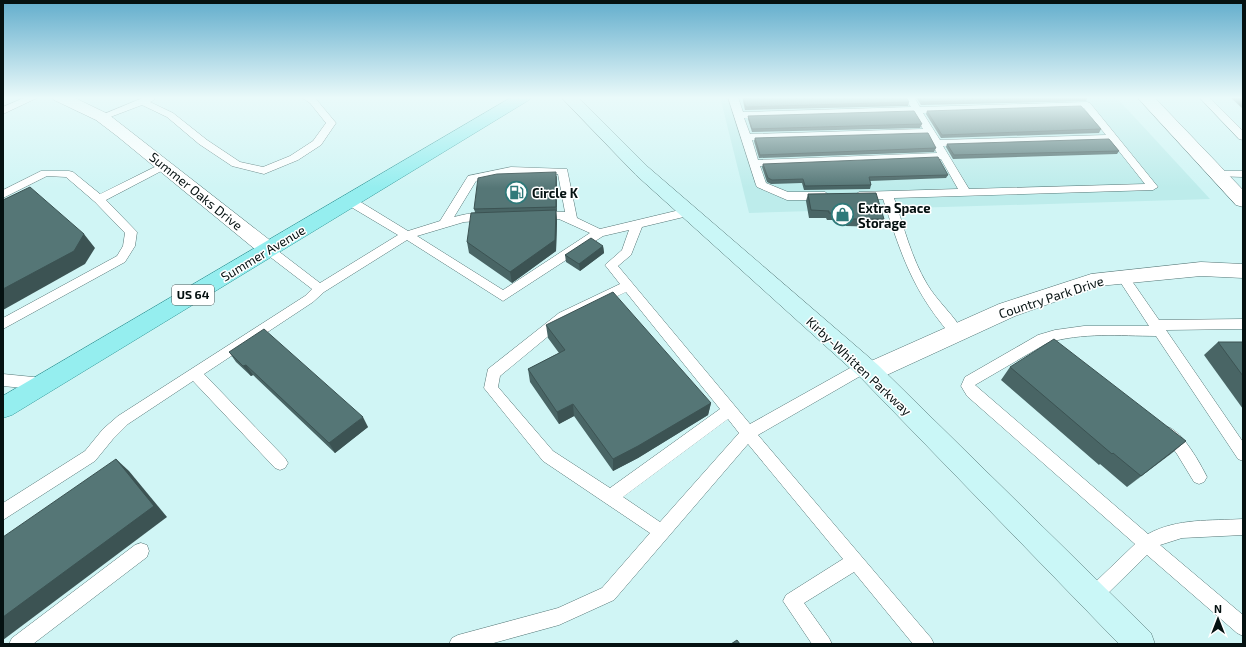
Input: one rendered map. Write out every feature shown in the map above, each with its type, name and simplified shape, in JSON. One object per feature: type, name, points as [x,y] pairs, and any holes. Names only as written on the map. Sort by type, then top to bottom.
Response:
[{"type":"main road","name":"Summer Avenue","points":[[3,408],[473,127]]},
{"type":"main road","name":"Kirby-Whitten Parkway","points":[[599,127],[642,171],[867,370],[1140,644]]},
{"type":"street","name":"Summer Oaks Drive","points":[[115,127],[165,165],[269,250]]},
{"type":"street","points":[[1174,127],[1243,201]]},
{"type":"street","name":"Country Park Drive","points":[[867,370],[1007,310],[1098,279],[1201,269],[1243,271]]},
{"type":"lane","points":[[185,127],[203,142],[236,164],[264,171],[294,158],[317,143],[328,127]]},
{"type":"lane","points":[[743,127],[761,185],[773,192],[786,196],[833,196]]},
{"type":"lane","points":[[927,127],[966,193]]},
{"type":"lane","points":[[848,196],[1153,187],[1104,127]]},
{"type":"lane","points":[[1233,127],[1243,137]]},
{"type":"lane","points":[[746,137],[930,132]]},
{"type":"lane","points":[[936,143],[1113,138]]},
{"type":"lane","points":[[754,163],[944,156]]},
{"type":"lane","points":[[99,199],[165,165]]},
{"type":"lane","points":[[445,222],[472,178],[512,170],[563,171],[572,220]]},
{"type":"lane","points":[[3,194],[45,173],[69,174],[99,199],[131,232],[129,246],[121,259],[3,324]]},
{"type":"lane","points":[[1218,174],[1243,174]]},
{"type":"lane","points":[[887,195],[905,253],[917,279],[936,307],[957,332]]},
{"type":"lane","points":[[350,201],[503,296],[599,233],[688,212]]},
{"type":"lane","points":[[531,216],[561,215],[599,233]]},
{"type":"lane","points":[[3,512],[90,456],[108,434],[123,420],[309,299],[320,289],[407,235],[445,222],[464,218],[501,216]]},
{"type":"lane","points":[[637,224],[627,252],[610,265],[748,433],[925,644]]},
{"type":"lane","points":[[269,250],[320,289]]},
{"type":"lane","points":[[1123,277],[1243,454]]},
{"type":"lane","points":[[628,286],[564,316],[493,373],[491,388],[548,456],[662,532]]},
{"type":"lane","points":[[1243,324],[1056,334],[970,381],[968,386],[972,392],[1243,627]]},
{"type":"lane","points":[[1047,338],[1060,348]]},
{"type":"lane","points":[[458,644],[559,616],[608,594],[748,433],[867,370]]},
{"type":"lane","points":[[194,373],[280,463]]},
{"type":"lane","points":[[3,380],[43,384]]},
{"type":"lane","points":[[610,497],[730,410]]},
{"type":"lane","points":[[1159,427],[1178,445],[1199,477]]},
{"type":"lane","points":[[1092,596],[1147,544],[1159,536],[1174,532],[1243,527]]},
{"type":"lane","points":[[18,644],[141,551]]},
{"type":"lane","points":[[823,644],[792,602],[856,561]]},
{"type":"shaded area","points":[[728,127],[1144,127],[1210,199],[749,213]]},
{"type":"building","points":[[751,127],[813,127],[752,129]]},
{"type":"building","points":[[937,127],[1099,127],[1101,129],[942,135]]},
{"type":"building","points":[[928,133],[936,148],[760,155],[755,138]]},
{"type":"building","points":[[1109,139],[1119,151],[954,155],[947,144]]},
{"type":"building","points":[[938,157],[948,175],[869,177],[871,185],[805,186],[803,179],[772,180],[768,178],[763,164]]},
{"type":"building","name":"Circle K","points":[[556,172],[556,207],[474,209],[478,178],[497,174]]},
{"type":"building","points":[[30,187],[84,234],[74,251],[3,289],[3,200]]},
{"type":"building","points":[[876,193],[884,219],[849,219],[847,213],[829,213],[829,211],[811,210],[808,194]]},
{"type":"building","points":[[556,210],[555,240],[510,272],[467,242],[471,213]]},
{"type":"building","points":[[591,238],[603,246],[579,264],[565,255]]},
{"type":"building","points":[[613,292],[711,403],[613,459],[573,404],[557,412],[528,369],[565,350],[546,325]]},
{"type":"building","points":[[264,329],[363,417],[329,443],[246,365],[243,366],[229,352]]},
{"type":"building","points":[[1054,339],[1186,441],[1141,476],[1113,453],[1112,454],[1010,367]]},
{"type":"building","points":[[1218,342],[1243,342],[1243,376]]},
{"type":"building","points":[[116,459],[154,506],[3,617],[3,537]]},
{"type":"building","points":[[737,640],[740,644],[731,644]]},
{"type":"place","name":"Circle K","points":[[517,193]]},
{"type":"place","name":"Extra Space Storage","points":[[843,215]]}]
